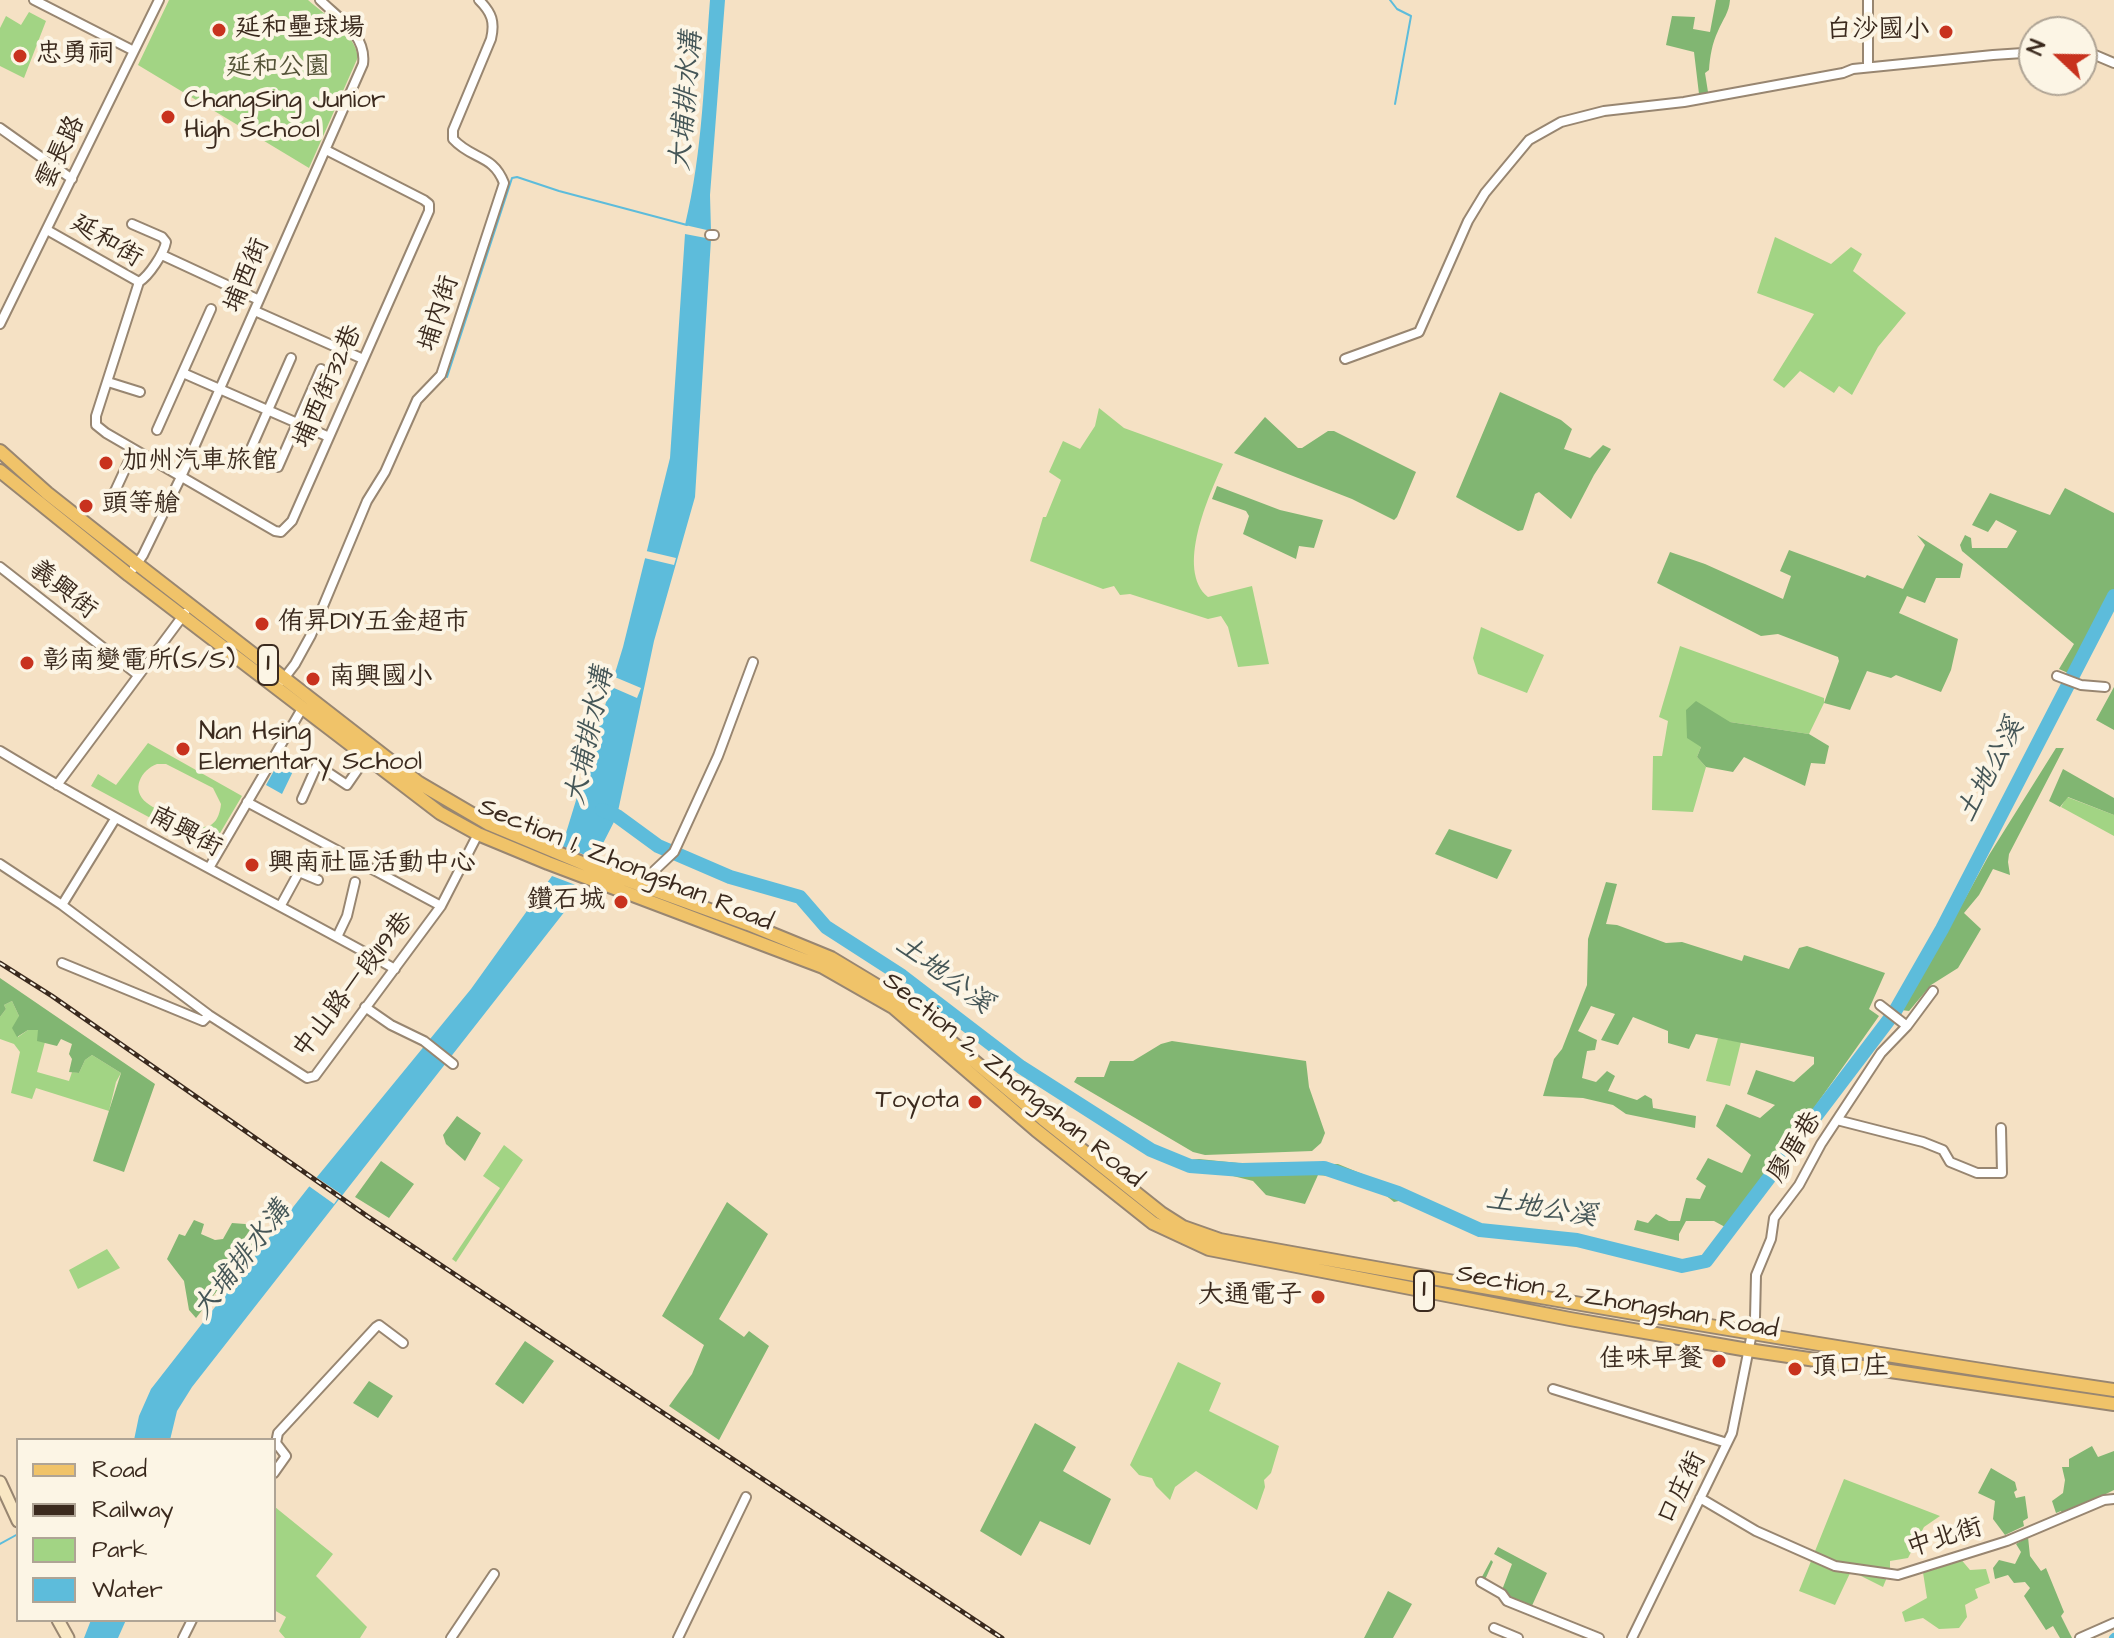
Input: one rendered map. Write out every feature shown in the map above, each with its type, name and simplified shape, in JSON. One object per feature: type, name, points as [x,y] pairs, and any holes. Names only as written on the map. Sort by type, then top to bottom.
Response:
[{"type":"main road","name":"Section 1, Zhongshan Road","points":[[0,451],[133,570]]},
{"type":"main road","name":"Section 1, Zhongshan Road","points":[[0,471],[419,783],[550,857]]},
{"type":"main road","name":"Section 1, Zhongshan Road","points":[[281,683],[303,706],[440,813],[478,834],[550,857],[827,963]]},
{"type":"main road","name":"Section 2, Zhongshan Road","points":[[827,963],[904,1002],[1108,1173],[1183,1227],[1220,1240],[1751,1335],[2114,1390]]},
{"type":"main road","name":"Section 2, Zhongshan Road","points":[[827,963],[893,1007],[1036,1130],[1153,1223],[1209,1249],[1748,1350],[2114,1404]]},
{"type":"main road","points":[[1413,1289],[1431,1278]]},
{"type":"street","points":[[34,0],[50,3],[134,51]]},
{"type":"street","name":"雲長路","points":[[0,324],[4,304],[47,230],[159,0]]},
{"type":"street","name":"埔西街","points":[[133,570],[181,477],[363,64],[363,45],[357,35],[320,0]]},
{"type":"street","name":"埔內街","points":[[281,683],[311,635],[367,501],[385,472],[417,400],[441,375],[504,183],[495,165],[470,153],[453,139],[453,130],[494,26],[491,14],[479,0]]},
{"type":"street","points":[[1868,0],[1868,67]]},
{"type":"street","points":[[1345,359],[1419,332],[1468,221],[1485,193],[1529,140],[1567,120],[1604,111],[1684,102],[1868,67],[2018,54]]},
{"type":"street","points":[[0,128],[72,179]]},
{"type":"street","name":"埔西街32巷","points":[[181,477],[275,531],[281,532],[292,521],[418,238],[429,207],[424,200],[326,150]]},
{"type":"street","points":[[132,224],[162,237],[166,242],[162,255],[139,282]]},
{"type":"street","name":"延和街","points":[[47,230],[139,282],[96,416],[96,425],[181,477]]},
{"type":"street","points":[[162,255],[259,300]]},
{"type":"street","points":[[157,430],[211,309]]},
{"type":"street","points":[[255,311],[363,359]]},
{"type":"street","points":[[246,460],[291,358]]},
{"type":"street","points":[[278,467],[321,369]]},
{"type":"street","points":[[183,373],[329,437]]},
{"type":"street","points":[[108,382],[140,392]]},
{"type":"street","points":[[110,502],[134,450]]},
{"type":"street","name":"義興街","points":[[0,567],[138,675]]},
{"type":"street","points":[[57,785],[187,611]]},
{"type":"street","points":[[635,889],[674,852],[718,756],[753,662]]},
{"type":"street","points":[[2061,677],[2081,685],[2105,687]]},
{"type":"street","points":[[209,868],[303,706]]},
{"type":"street","name":"南興街","points":[[0,751],[115,819],[281,905],[395,969]]},
{"type":"street","points":[[302,799],[317,765],[347,785],[367,756]]},
{"type":"street","points":[[247,802],[441,906]]},
{"type":"street","points":[[62,905],[115,819]]},
{"type":"street","name":"中山路一段119巷","points":[[209,1015],[307,1078],[315,1076],[441,906],[478,834]]},
{"type":"street","points":[[0,864],[62,905],[209,1015],[203,1021],[62,963]]},
{"type":"street","points":[[281,905],[299,872],[318,880]]},
{"type":"street","points":[[337,937],[347,916],[355,882]]},
{"type":"street","name":"廖厝巷","points":[[1748,1350],[1756,1275],[1771,1239],[1774,1218],[1799,1185],[1881,1053],[1907,1026],[1933,991]]},
{"type":"street","points":[[365,1007],[391,1025],[424,1041],[451,1063]]},
{"type":"street","points":[[1882,1007],[1907,1026]]},
{"type":"street","points":[[1837,1120],[1923,1142],[1943,1150],[1950,1162],[1977,1173],[2002,1173],[2001,1128]]},
{"type":"street","points":[[276,1470],[286,1456],[276,1443],[278,1433],[376,1327],[379,1325],[403,1343]]},
{"type":"street","name":"口庄街","points":[[1632,1638],[1727,1443],[1740,1399],[1748,1350]]},
{"type":"street","points":[[1553,1389],[1727,1443]]},
{"type":"street","points":[[0,1482],[16,1517]]},
{"type":"street","points":[[678,1638],[746,1497]]},
{"type":"street","name":"中北街","points":[[1700,1498],[1756,1531],[1835,1566],[1898,1575],[2007,1541],[2104,1500],[2114,1499]]},
{"type":"street","points":[[451,1638],[494,1574]]},
{"type":"street","points":[[1481,1582],[1502,1594],[1507,1601],[1599,1638]]},
{"type":"street","points":[[2080,1638],[2114,1623]]},
{"type":"street","points":[[1494,1628],[1518,1638]]},
{"type":"green space","name":"延和公園","points":[[169,0],[308,0],[345,32],[358,57],[309,168],[138,65]]},
{"type":"green space","points":[[1716,0],[1730,0],[1714,41],[1709,70],[1705,73],[1708,92],[1699,94],[1694,52],[1666,45],[1672,16],[1695,17],[1693,29],[1710,32]]},
{"type":"green space","points":[[29,12],[46,21],[24,78],[0,66],[0,28],[6,16],[21,25]]},
{"type":"green space","points":[[1775,237],[1831,264],[1851,247],[1862,254],[1853,271],[1906,313],[1878,347],[1852,395],[1839,386],[1834,393],[1800,371],[1784,388],[1773,380],[1814,314],[1757,293]]},
{"type":"green space","points":[[1500,392],[1561,420],[1572,429],[1564,449],[1590,458],[1603,445],[1611,449],[1571,519],[1539,492],[1535,494],[1523,530],[1518,531],[1456,497]]},
{"type":"green space","points":[[1099,408],[1124,428],[1223,464],[1203,513],[1194,569],[1199,585],[1208,597],[1252,586],[1269,664],[1238,667],[1228,627],[1221,616],[1208,619],[1130,594],[1120,595],[1114,586],[1103,589],[1030,561],[1043,517],[1046,517],[1061,480],[1049,472],[1063,441],[1080,449],[1095,426]]},
{"type":"green space","points":[[1265,417],[1298,448],[1328,431],[1334,431],[1416,472],[1397,517],[1394,520],[1352,499],[1234,453]]},
{"type":"green space","points":[[1217,486],[1280,510],[1323,520],[1314,548],[1299,546],[1296,559],[1243,534],[1249,516],[1246,511],[1212,499]]},
{"type":"green space","points":[[2065,488],[2114,513],[2114,600],[2070,674],[2059,669],[2074,644],[1962,551],[1960,545],[1965,535],[1971,538],[1972,548],[2007,548],[2017,531],[1996,520],[1988,532],[1972,525],[1990,493],[2050,515]]},
{"type":"green space","points":[[1917,535],[1963,564],[1960,578],[1936,578],[1925,603],[1907,596],[1899,613],[1958,639],[1951,670],[1941,692],[1896,675],[1891,678],[1867,671],[1850,710],[1824,703],[1838,657],[1778,634],[1761,636],[1657,583],[1670,552],[1783,599],[1791,576],[1780,571],[1789,550],[1903,589],[1925,545]]},
{"type":"green space","points":[[1481,627],[1544,655],[1527,693],[1478,674],[1473,658]]},
{"type":"green space","points":[[1680,646],[1824,698],[1809,734],[1730,722],[1701,747],[1697,757],[1706,767],[1693,812],[1652,810],[1653,756],[1662,756],[1668,721],[1659,717]]},
{"type":"green space","points":[[2114,687],[2114,730],[2096,720]]},
{"type":"green space","points":[[1696,701],[1730,722],[1809,734],[1829,746],[1825,764],[1811,763],[1805,786],[1744,757],[1733,772],[1706,767],[1697,757],[1701,747],[1687,738],[1686,710]]},
{"type":"green space","points":[[148,743],[242,796],[210,850],[91,786],[98,774],[116,785]],"holes":[[[166,764],[213,788],[221,804],[214,822],[208,826],[193,826],[155,808],[142,798],[138,787],[142,776],[151,767]]]},
{"type":"green space","points":[[2056,748],[2064,748],[2009,854],[2010,875],[1993,869],[1979,895],[1964,913],[1981,929],[1958,968],[1931,985],[1909,1011],[1901,1010],[1989,855]]},
{"type":"green space","points":[[2063,769],[2114,798],[2114,815],[2068,797],[2060,807],[2049,801]]},
{"type":"green space","points":[[2067,797],[2114,815],[2114,836],[2061,807]]},
{"type":"green space","points":[[1449,829],[1512,850],[1497,879],[1435,854]]},
{"type":"green space","points":[[1606,882],[1617,884],[1606,924],[1666,943],[1682,942],[1742,961],[1744,955],[1789,969],[1799,948],[1807,946],[1885,973],[1869,1009],[1879,1016],[1763,1180],[1725,1227],[1714,1221],[1686,1221],[1679,1241],[1634,1230],[1637,1220],[1648,1223],[1656,1214],[1669,1221],[1680,1221],[1686,1198],[1700,1199],[1706,1186],[1696,1179],[1708,1158],[1742,1173],[1751,1155],[1716,1126],[1726,1104],[1760,1118],[1775,1105],[1747,1094],[1756,1070],[1794,1082],[1814,1064],[1814,1057],[1696,1034],[1689,1049],[1668,1043],[1668,1031],[1633,1017],[1618,1045],[1601,1040],[1615,1014],[1591,1006],[1578,1031],[1597,1040],[1595,1050],[1587,1051],[1582,1078],[1596,1082],[1607,1071],[1615,1076],[1608,1091],[1637,1100],[1645,1095],[1652,1099],[1653,1108],[1696,1116],[1695,1128],[1626,1114],[1613,1105],[1583,1098],[1543,1096],[1554,1059],[1562,1049],[1587,985],[1588,939]]},
{"type":"green space","points":[[0,978],[155,1084],[124,1172],[93,1161],[121,1073],[92,1055],[85,1060],[79,1073],[69,1072],[72,1044],[61,1039],[57,1046],[37,1041],[38,1030],[28,1030],[17,1037],[12,1028],[19,1016],[12,1001],[4,1005],[6,1009],[0,1017]]},
{"type":"green space","points":[[12,1001],[19,1016],[18,1037],[28,1030],[39,1030],[45,1042],[37,1072],[69,1081],[72,1072],[79,1073],[85,1060],[92,1055],[121,1073],[109,1111],[36,1088],[32,1099],[11,1093],[20,1052],[14,1044],[0,1039],[0,1017],[6,1009],[4,1005]]},
{"type":"green space","points":[[1718,1038],[1741,1042],[1730,1086],[1706,1081]]},
{"type":"green space","points":[[1172,1041],[1306,1061],[1309,1087],[1325,1133],[1321,1143],[1312,1151],[1205,1155],[1193,1152],[1074,1082],[1077,1077],[1104,1077],[1110,1061],[1133,1061]]},
{"type":"green space","points":[[457,1116],[481,1133],[465,1161],[446,1144],[443,1135]]},
{"type":"green space","points":[[504,1145],[523,1160],[456,1262],[452,1259],[500,1188],[483,1176]]},
{"type":"green space","points":[[1189,1160],[1258,1165],[1338,1164],[1413,1198],[1394,1202],[1359,1182],[1318,1175],[1305,1204],[1266,1195],[1253,1181],[1221,1173],[1205,1173]]},
{"type":"green space","points":[[381,1161],[414,1184],[389,1218],[355,1197]]},
{"type":"green space","points":[[727,1202],[768,1234],[719,1319],[744,1337],[749,1331],[769,1346],[719,1440],[669,1406],[692,1374],[704,1345],[662,1316]]},
{"type":"green space","points":[[194,1220],[204,1224],[201,1234],[215,1240],[223,1239],[232,1223],[245,1224],[262,1233],[196,1318],[189,1310],[184,1281],[167,1259],[179,1234],[185,1236]]},
{"type":"green space","points":[[107,1249],[120,1268],[78,1289],[69,1270]]},
{"type":"green space","points":[[525,1341],[554,1361],[523,1404],[495,1384]]},
{"type":"green space","points":[[1178,1362],[1221,1383],[1209,1411],[1279,1446],[1271,1473],[1264,1480],[1265,1487],[1257,1510],[1196,1471],[1175,1487],[1170,1500],[1152,1478],[1139,1475],[1130,1465]]},
{"type":"green space","points":[[369,1381],[393,1396],[378,1418],[353,1403]]},
{"type":"green space","points":[[1035,1423],[1076,1447],[1063,1471],[1111,1499],[1090,1545],[1040,1521],[1021,1556],[980,1531]]},
{"type":"green space","points":[[2092,1446],[2098,1457],[2114,1451],[2114,1490],[2063,1515],[2061,1511],[2056,1513],[2052,1501],[2063,1493],[2065,1480],[2062,1467],[2069,1467],[2069,1459]]},
{"type":"green space","points":[[1991,1468],[2015,1482],[2016,1498],[2025,1496],[2028,1518],[2023,1521],[2024,1526],[2005,1535],[1993,1519],[1995,1501],[1978,1493]]},
{"type":"green space","points":[[1844,1479],[1940,1516],[1924,1527],[1908,1558],[1890,1561],[1883,1587],[1851,1571],[1835,1605],[1799,1591]]},
{"type":"green space","points":[[276,1508],[333,1554],[316,1576],[367,1627],[360,1638],[285,1638],[279,1631],[286,1617],[276,1611]]},
{"type":"green space","points":[[2028,1537],[2030,1556],[2041,1571],[2046,1568],[2064,1612],[2061,1616],[2072,1638],[2060,1638],[2053,1626],[2046,1630],[2024,1596],[2030,1588],[2025,1582],[2014,1583],[2008,1575],[1995,1579],[1993,1568],[1999,1560],[2015,1564],[2021,1552],[2016,1544]]},
{"type":"green space","points":[[1498,1547],[1547,1573],[1530,1610],[1477,1586],[1491,1560],[1493,1562],[1484,1582],[1502,1590],[1512,1564],[1494,1554]]},
{"type":"green space","points":[[1959,1557],[1970,1570],[1986,1569],[1990,1583],[1975,1589],[1978,1598],[1965,1605],[1967,1617],[1959,1628],[1939,1629],[1923,1618],[1905,1622],[1902,1612],[1927,1598],[1922,1566]]},
{"type":"green space","points":[[1388,1591],[1412,1604],[1393,1638],[1364,1638]]},
{"type":"water","points":[[710,0],[725,0],[710,195],[711,231],[685,225],[699,141]]},
{"type":"water","points":[[685,234],[711,239],[695,497],[654,641],[617,816],[595,859],[562,846],[623,647],[670,458]]},
{"type":"water","points":[[282,756],[297,763],[282,794],[266,785]]},
{"type":"water","points":[[552,876],[581,887],[192,1387],[177,1411],[170,1438],[134,1438],[139,1416],[151,1389],[308,1188],[471,989]]},
{"type":"water","points":[[90,1622],[125,1622],[118,1638],[84,1638]]},
{"type":"pier","points":[[642,550],[676,558],[674,565],[640,557]]},
{"type":"pier","points":[[610,675],[641,688],[637,698],[607,685]]},
{"type":"pier","points":[[313,1175],[341,1194],[334,1204],[306,1184]]},
{"type":"waterway","points":[[1390,0],[1397,9],[1411,16],[1395,104]]},
{"type":"waterway","points":[[447,377],[512,178],[687,225]]},
{"type":"waterway","name":"土地公溪","points":[[602,810],[617,816],[658,846],[730,877],[800,897],[826,927],[902,976],[1021,1067],[1151,1150],[1190,1166],[1242,1170],[1324,1168],[1398,1193],[1480,1230],[1577,1240],[1682,1266],[1706,1261],[1894,1013],[1942,929],[2114,596]]},
{"type":"waterway","points":[[0,1544],[16,1535]]},
{"type":"railway","points":[[0,963],[367,1216],[1002,1638]]},
{"type":"place","name":"延和壘球場","points":[[219,30]]},
{"type":"place","name":"白沙國小","points":[[1946,32]]},
{"type":"place","name":"忠勇祠","points":[[20,56]]},
{"type":"place","name":"ChangSing Junior High School","points":[[168,117]]},
{"type":"place","name":"加州汽車旅館","points":[[106,463]]},
{"type":"place","name":"頭等艙","points":[[86,506]]},
{"type":"place","name":"侑昇DIY五金超市","points":[[262,624]]},
{"type":"place","name":"彰南變電所(S/S)","points":[[27,663]]},
{"type":"place","name":"南興國小","points":[[313,679]]},
{"type":"place","name":"Nan Hsing Elementary School","points":[[183,749]]},
{"type":"place","name":"興南社區活動中心","points":[[252,865]]},
{"type":"place","name":"鑽石城","points":[[621,902]]},
{"type":"place","name":"Toyota","points":[[975,1102]]},
{"type":"place","name":"大通電子","points":[[1318,1297]]},
{"type":"place","name":"佳味早餐","points":[[1719,1361]]},
{"type":"place","name":"頂口庄","points":[[1795,1369]]},
{"type":"water label","name":"大埔排水溝","points":[[688,101]]},
{"type":"water label","name":"大埔排水溝","points":[[591,736]]},
{"type":"water label","name":"大埔排水溝","points":[[243,1261]]}]
